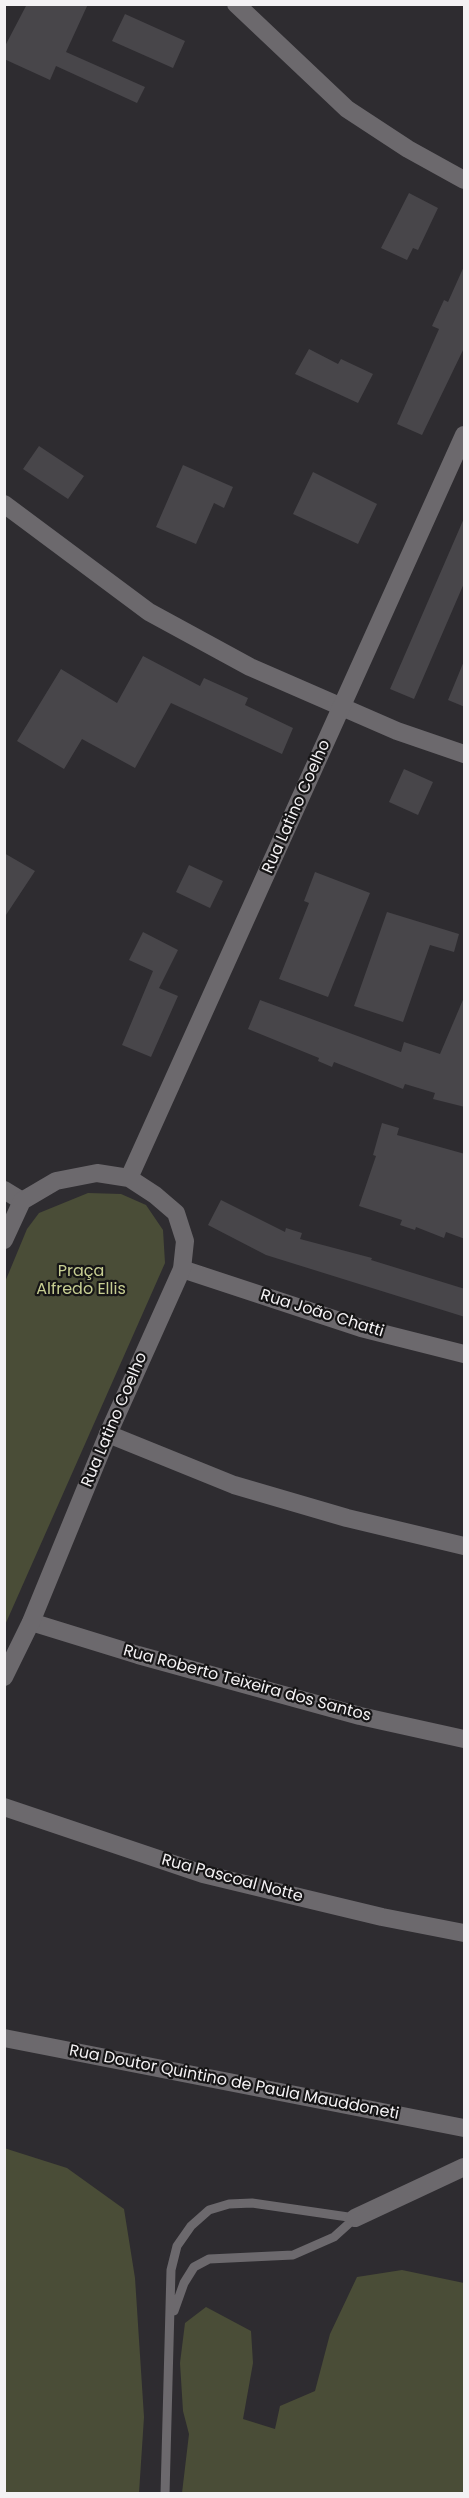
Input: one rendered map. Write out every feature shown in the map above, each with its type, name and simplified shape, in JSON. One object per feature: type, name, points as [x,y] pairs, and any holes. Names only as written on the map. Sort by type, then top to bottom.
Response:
[{"type":"street","points":[[236,4],[347,109],[408,149],[465,180]]},
{"type":"street","name":"Rua Latino Coelho","points":[[129,1178],[465,435]]},
{"type":"street","points":[[4,504],[149,612],[250,667],[397,731],[465,754]]},
{"type":"street","name":"Rua Latino Coelho","points":[[4,1677],[31,1622],[108,1434],[182,1269],[185,1241],[176,1213],[129,1178],[97,1173],[56,1181],[22,1201]]},
{"type":"street","points":[[4,1190],[22,1201],[4,1240]]},
{"type":"street","name":"Rua João Chatti","points":[[182,1269],[361,1328],[465,1354]]},
{"type":"street","points":[[108,1434],[234,1485],[347,1518],[465,1546]]},
{"type":"street","name":"Rua Roberto Teixeira dos Santos","points":[[31,1622],[138,1655],[360,1716],[465,1739]]},
{"type":"street","name":"Rua Pascoal Notte","points":[[4,1807],[203,1874],[382,1917],[465,1933]]},
{"type":"street","name":"Rua Doutor Quintino de Paula Mauddoneti","points":[[4,2038],[465,2128]]},
{"type":"street","points":[[355,2218],[465,2167]]},
{"type":"lane","points":[[165,2493],[171,2270],[177,2246],[190,2226],[209,2210],[229,2204],[252,2203],[355,2218]]},
{"type":"lane","points":[[171,2319],[184,2283],[194,2267],[201,2263],[227,2256],[293,2255],[334,2237],[355,2218]]},
{"type":"green space","name":"Praça Alfredo Ellis","points":[[88,1193],[121,1194],[146,1205],[163,1230],[165,1263],[5,1625],[5,1282],[27,1229],[39,1213]]},
{"type":"green space","points":[[4,2148],[67,2168],[124,2209],[135,2278],[144,2417],[139,2493],[5,2493]]},
{"type":"green space","points":[[402,2270],[464,2283],[464,2493],[182,2493],[189,2434],[183,2411],[180,2363],[185,2323],[206,2307],[251,2331],[253,2363],[243,2419],[275,2429],[280,2406],[315,2391],[330,2334],[357,2277]]},
{"type":"building","points":[[27,4],[88,4],[66,52],[145,87],[137,103],[56,66],[50,80],[4,59],[4,48]]},
{"type":"building","points":[[125,14],[185,41],[173,68],[112,41]]},
{"type":"building","points":[[409,193],[438,208],[418,250],[413,248],[407,260],[381,248]]},
{"type":"building","points":[[465,264],[465,346],[422,435],[397,424],[439,329],[432,326],[444,300],[448,302]]},
{"type":"building","points":[[309,349],[338,364],[341,359],[373,374],[358,403],[295,374]]},
{"type":"building","points":[[39,446],[84,476],[68,499],[23,469]]},
{"type":"building","points":[[183,465],[233,487],[224,508],[214,503],[196,544],[156,527]]},
{"type":"building","points":[[313,472],[377,504],[358,544],[293,514]]},
{"type":"building","points":[[465,516],[465,581],[414,699],[390,689]]},
{"type":"building","points":[[143,656],[200,686],[204,678],[248,698],[245,705],[293,728],[282,754],[171,703],[135,768],[82,739],[64,769],[17,741],[61,669],[117,703]]},
{"type":"building","points":[[465,661],[465,707],[448,700]]},
{"type":"building","points":[[404,769],[433,782],[418,815],[389,802]]},
{"type":"building","points":[[4,853],[35,871],[4,918]]},
{"type":"building","points":[[189,865],[223,881],[210,908],[176,892]]},
{"type":"building","points":[[315,872],[370,893],[328,997],[279,979],[309,903],[304,901]]},
{"type":"building","points":[[387,912],[459,934],[454,952],[430,945],[403,1022],[354,1006]]},
{"type":"building","points":[[143,932],[178,950],[159,988],[178,996],[151,1057],[122,1045],[153,971],[129,960]]},
{"type":"building","points":[[465,995],[465,1107],[433,1099],[435,1093],[405,1084],[403,1089],[334,1062],[332,1067],[318,1061],[319,1058],[248,1029],[260,1000],[401,1052],[404,1042],[440,1054]]},
{"type":"building","points":[[382,1123],[399,1128],[397,1135],[465,1154],[465,1239],[446,1232],[444,1238],[416,1227],[415,1230],[400,1225],[402,1220],[359,1206],[376,1156],[373,1155]]},
{"type":"building","points":[[221,1200],[285,1232],[286,1228],[302,1233],[300,1239],[372,1258],[371,1260],[465,1289],[465,1317],[266,1255],[208,1225]]}]
